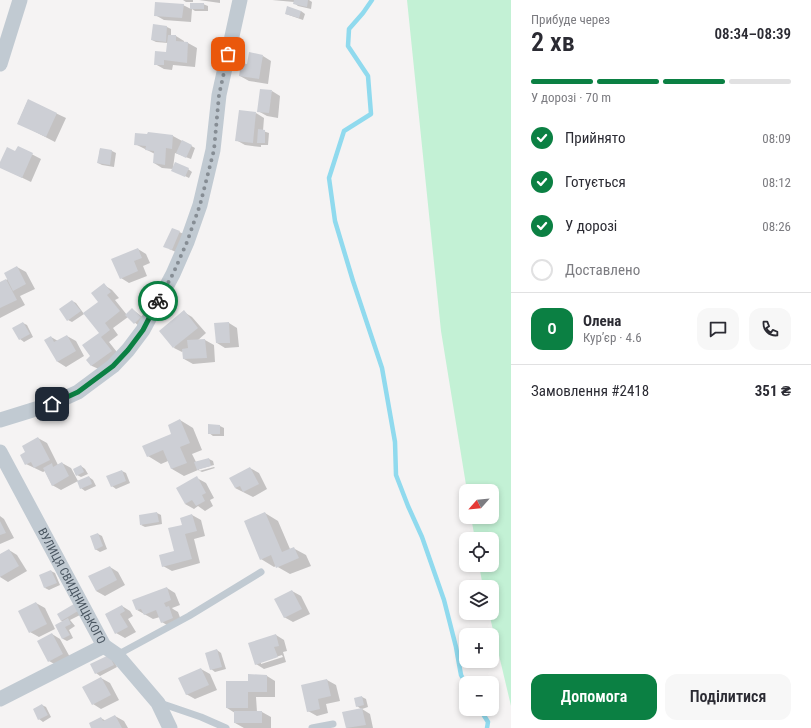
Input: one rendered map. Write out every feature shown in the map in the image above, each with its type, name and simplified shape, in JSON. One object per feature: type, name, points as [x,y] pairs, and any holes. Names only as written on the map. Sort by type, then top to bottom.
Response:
[{"type":"street","points":[[0,64],[20,0]]},
{"type":"street","points":[[0,420],[52,404],[78,392],[113,366],[128,350],[143,330],[173,274],[187,242],[200,205],[214,150],[219,95],[240,0]]},
{"type":"street","name":"ВУЛИЦЯ СВИДНИЦЬКОГО","points":[[0,452],[104,646],[116,655],[158,703],[170,728]]},
{"type":"street","points":[[0,698],[104,646]]},
{"type":"lane","points":[[116,655],[189,616],[261,572]]},
{"type":"lane","points":[[158,703],[201,716],[226,728]]},
{"type":"lane","points":[[312,728],[333,724]]},
{"type":"green space","points":[[407,0],[511,0],[511,706],[499,655],[499,628],[493,628],[491,620],[499,620],[499,580],[482,580],[480,572],[499,572],[499,532],[474,532],[472,524],[499,524],[499,484],[466,484],[441,331]]},
{"type":"building","points":[[294,0],[308,0],[307,7],[293,4]]},
{"type":"building","points":[[155,2],[184,4],[182,18],[154,16]]},
{"type":"building","points":[[190,3],[204,3],[204,9],[190,9]]},
{"type":"building","points":[[287,6],[301,11],[299,18],[285,14]]},
{"type":"building","points":[[153,24],[167,26],[166,42],[151,40]]},
{"type":"building","points":[[168,35],[176,35],[176,41],[188,42],[187,63],[164,60],[164,65],[154,65],[155,51],[166,52]]},
{"type":"building","points":[[249,52],[263,55],[259,79],[239,76],[241,63],[247,64]]},
{"type":"building","points":[[260,89],[272,90],[269,113],[257,112]]},
{"type":"building","points":[[28,99],[57,113],[46,137],[17,124]]},
{"type":"building","points":[[239,110],[256,112],[253,143],[235,141]]},
{"type":"building","points":[[258,129],[265,130],[265,143],[257,143]]},
{"type":"building","points":[[148,132],[173,135],[172,149],[166,148],[165,165],[153,163],[154,151],[145,150],[146,146],[134,145],[135,133],[147,134]]},
{"type":"building","points":[[182,140],[192,145],[186,158],[176,153]]},
{"type":"building","points":[[18,146],[33,153],[22,178],[0,168],[0,162],[7,147],[15,151]]},
{"type":"building","points":[[100,148],[112,150],[110,165],[97,163]]},
{"type":"building","points":[[175,162],[189,168],[185,177],[171,171]]},
{"type":"building","points":[[172,228],[180,231],[172,250],[163,247]]},
{"type":"building","points":[[138,248],[142,258],[134,261],[138,271],[120,279],[111,259]]},
{"type":"building","points":[[17,266],[26,284],[13,291],[4,273]]},
{"type":"building","points":[[6,279],[17,300],[0,308],[0,282]]},
{"type":"building","points":[[104,283],[111,292],[107,295],[120,311],[105,323],[110,330],[101,337],[112,351],[91,366],[86,360],[90,356],[82,345],[99,333],[83,313],[98,302],[91,293]]},
{"type":"building","points":[[72,300],[81,311],[67,321],[59,309]]},
{"type":"building","points":[[132,308],[141,317],[134,324],[125,315]]},
{"type":"building","points":[[184,310],[198,328],[173,348],[159,331]]},
{"type":"building","points":[[23,322],[30,334],[19,340],[12,328]]},
{"type":"building","points":[[229,322],[230,343],[216,343],[214,323]]},
{"type":"building","points":[[67,335],[76,351],[57,362],[44,340],[51,336],[54,342]]},
{"type":"building","points":[[205,339],[207,358],[183,359],[182,349],[188,348],[187,340]]},
{"type":"building","points":[[180,419],[190,443],[180,447],[187,463],[171,469],[163,450],[147,457],[142,446],[171,434],[168,425]]},
{"type":"building","points":[[208,424],[220,425],[220,434],[208,434]]},
{"type":"building","points":[[38,437],[50,460],[34,468],[31,462],[25,465],[20,455],[25,452],[22,446]]},
{"type":"building","points":[[209,458],[211,466],[197,470],[194,462]]},
{"type":"building","points":[[62,462],[69,476],[52,486],[43,468],[52,463],[53,467]]},
{"type":"building","points":[[81,465],[84,472],[76,476],[73,469]]},
{"type":"building","points":[[250,467],[259,484],[243,492],[240,486],[235,488],[229,478]]},
{"type":"building","points":[[122,470],[126,481],[111,487],[106,476]]},
{"type":"building","points":[[89,476],[92,484],[80,489],[77,481]]},
{"type":"building","points":[[197,476],[206,493],[202,495],[205,501],[196,506],[192,500],[185,504],[176,488]]},
{"type":"building","points":[[157,512],[159,522],[140,525],[139,515]]},
{"type":"building","points":[[265,512],[282,552],[294,547],[299,558],[276,568],[271,555],[260,560],[244,521]]},
{"type":"building","points":[[192,514],[197,531],[185,534],[192,559],[162,567],[159,555],[174,551],[168,528],[182,525],[180,518]]},
{"type":"building","points":[[0,521],[6,533],[0,535]]},
{"type":"building","points":[[98,533],[103,546],[95,550],[90,536]]},
{"type":"building","points":[[9,549],[19,566],[0,577],[0,554]]},
{"type":"building","points":[[110,566],[117,580],[96,591],[88,576]]},
{"type":"building","points":[[51,570],[57,583],[44,588],[39,575]]},
{"type":"building","points":[[167,587],[171,600],[164,603],[166,607],[169,606],[173,618],[161,623],[156,610],[144,615],[141,609],[136,610],[132,600]]},
{"type":"building","points":[[292,590],[302,609],[284,618],[274,599]]},
{"type":"building","points":[[36,602],[47,624],[29,633],[18,611]]},
{"type":"building","points":[[74,604],[78,611],[61,621],[57,614]]},
{"type":"building","points":[[122,605],[125,611],[120,614],[128,627],[115,634],[105,614]]},
{"type":"building","points":[[68,618],[71,624],[65,627],[70,635],[62,639],[55,625]]},
{"type":"building","points":[[52,633],[63,654],[48,662],[37,641]]},
{"type":"building","points":[[276,634],[279,646],[274,647],[278,657],[255,665],[248,643]]},
{"type":"building","points":[[217,649],[222,667],[210,670],[205,653]]},
{"type":"building","points":[[109,655],[114,665],[95,674],[90,664]]},
{"type":"building","points":[[201,668],[209,685],[186,695],[178,678]]},
{"type":"building","points":[[248,674],[267,675],[267,692],[248,692],[248,708],[226,708],[226,681],[248,681]]},
{"type":"building","points":[[101,677],[111,695],[92,705],[82,687]]},
{"type":"building","points":[[327,679],[331,696],[318,699],[320,709],[307,712],[301,685]]},
{"type":"building","points":[[362,696],[364,705],[356,707],[354,698]]},
{"type":"building","points":[[42,704],[48,715],[38,720],[33,709]]},
{"type":"building","points":[[362,708],[366,725],[346,728],[342,712]]},
{"type":"building","points":[[234,711],[262,711],[262,723],[234,723]]},
{"type":"building","points":[[115,715],[122,728],[91,728],[89,723],[101,717],[103,721]]},
{"type":"waterway","points":[[372,0],[349,29],[348,46],[368,76],[371,114],[344,131],[329,178],[335,221],[382,368],[395,442],[396,475],[422,537],[444,600],[462,676]]},
{"type":"waterway","points":[[484,716],[488,722],[487,728]]},
{"type":"way so far","points":[[158,301],[173,274],[187,242],[200,205],[214,150],[219,95],[228,54]]},
{"type":"route","points":[[52,404],[78,392],[113,366],[128,350],[143,330],[158,301]]}]
